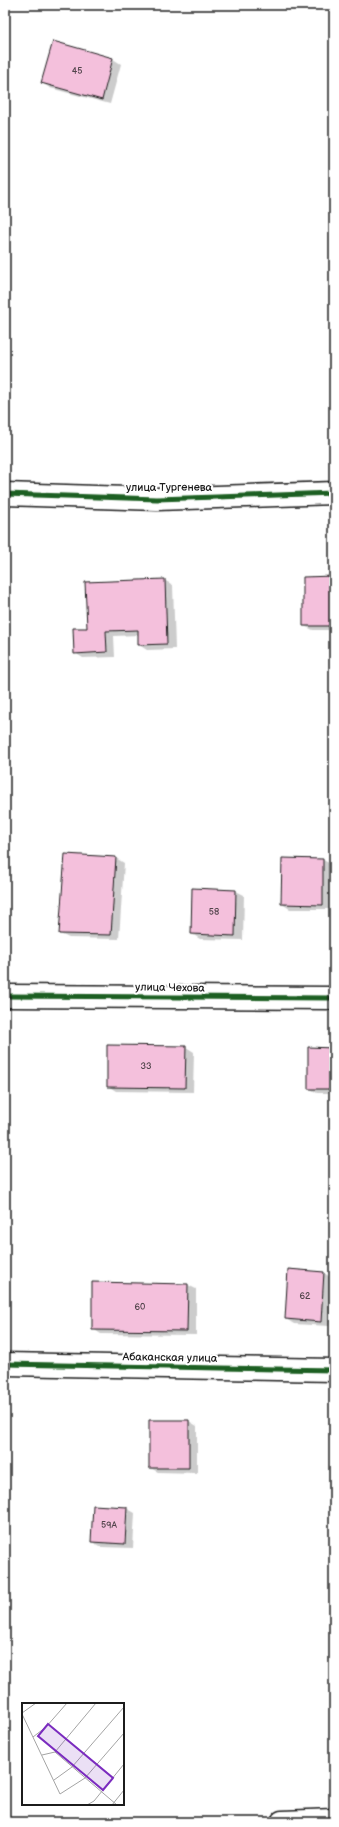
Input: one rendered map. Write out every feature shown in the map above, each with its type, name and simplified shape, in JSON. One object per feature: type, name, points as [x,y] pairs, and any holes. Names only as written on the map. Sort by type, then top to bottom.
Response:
[{"type":"street","name":"улица Тургенева","points":[[5,494],[158,499],[334,493]]},
{"type":"street","name":"улица Чехова","points":[[5,996],[334,998]]},
{"type":"street","name":"Абаканская улица","points":[[5,1364],[334,1370]]},
{"type":"street","points":[[282,1822],[334,1820]]},
{"type":"building","points":[[53,41],[113,58],[102,100],[41,83]]},
{"type":"building","points":[[332,332],[334,332],[334,387],[332,387]]},
{"type":"building","points":[[334,576],[334,626],[303,626],[303,577]]},
{"type":"building","points":[[165,579],[167,644],[138,645],[138,630],[106,631],[107,652],[74,654],[73,628],[87,628],[85,582]]},
{"type":"building","points":[[65,854],[116,857],[111,935],[59,934]]},
{"type":"building","points":[[282,858],[323,859],[323,905],[281,904]]},
{"type":"building","points":[[192,888],[236,890],[235,936],[191,934]]},
{"type":"building","points":[[107,1045],[186,1046],[185,1088],[107,1087]]},
{"type":"building","points":[[308,1047],[334,1048],[334,1089],[308,1089]]},
{"type":"building","points":[[288,1269],[324,1272],[321,1322],[285,1319]]},
{"type":"building","points":[[92,1282],[188,1284],[187,1331],[92,1330]]},
{"type":"building","points":[[149,1420],[189,1420],[189,1468],[149,1468]]},
{"type":"building","points":[[93,1505],[127,1507],[125,1544],[91,1542]]},
{"type":"cycle path","points":[[5,494],[157,499],[334,493]]},
{"type":"cycle path","points":[[5,996],[334,998]]},
{"type":"cycle path","points":[[5,1364],[334,1370]]},
{"type":"cycle path","points":[[282,1822],[334,1820]]}]
